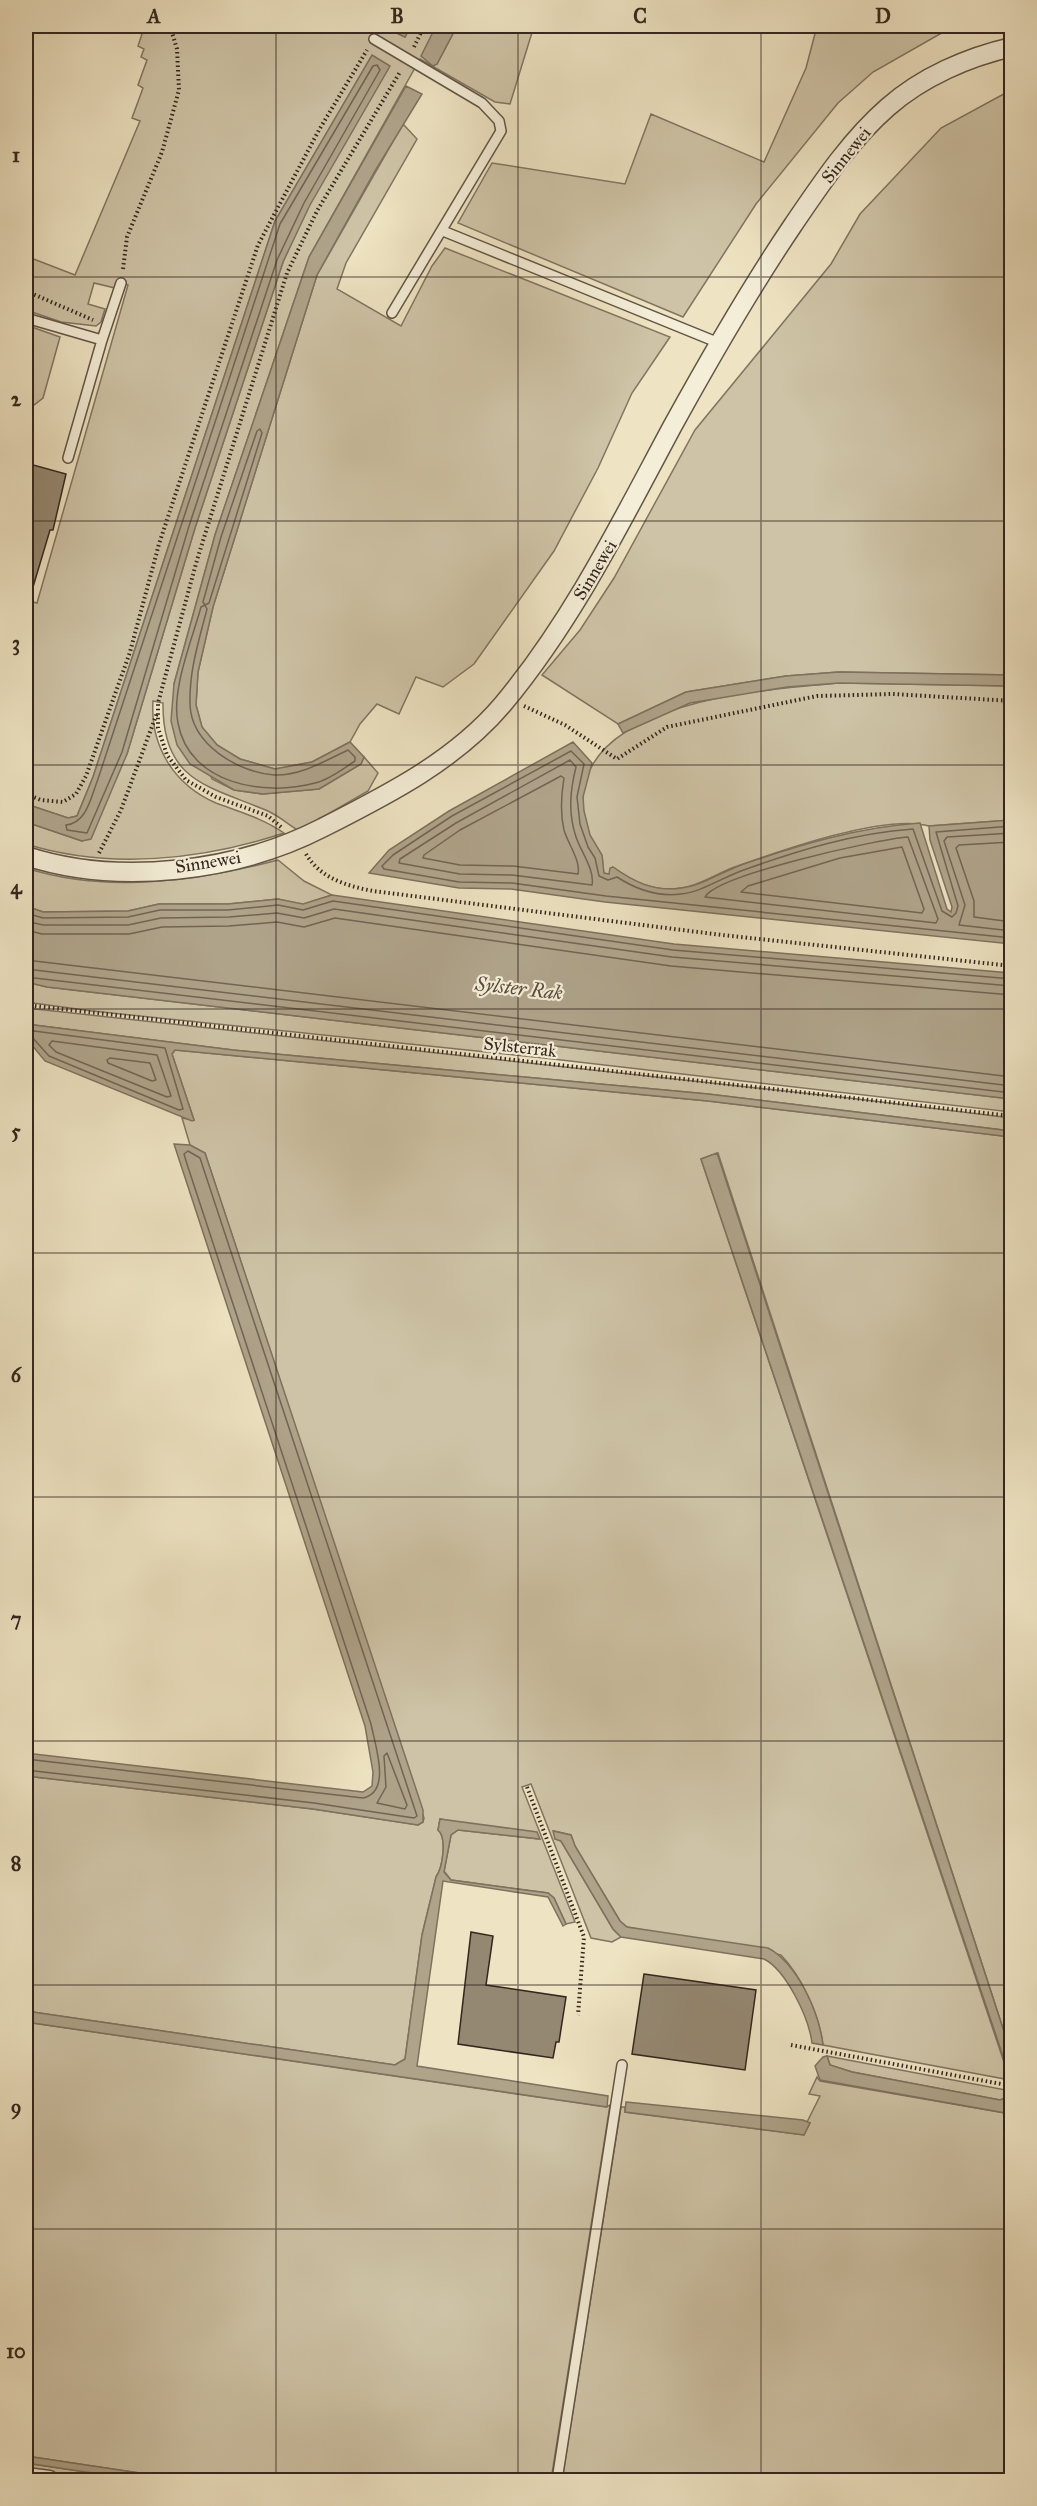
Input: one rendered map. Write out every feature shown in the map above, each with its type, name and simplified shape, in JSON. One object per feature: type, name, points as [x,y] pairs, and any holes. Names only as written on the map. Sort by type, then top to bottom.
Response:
[{"type":"street","name":"Sinnewei","points":[[26,856],[89,869],[130,871],[209,864],[257,854],[298,841],[388,795],[447,757],[507,698],[553,636],[604,556],[719,344],[769,260],[815,193],[862,132],[889,106],[930,79],[971,59],[1011,47]]},
{"type":"street","points":[[26,2477],[49,2481]]},
{"type":"lane","points":[[374,39],[482,103],[500,121],[501,131],[392,313]]},
{"type":"lane","points":[[443,231],[719,344]]},
{"type":"lane","points":[[68,458],[121,283]]},
{"type":"lane","points":[[26,318],[102,340]]},
{"type":"lane","points":[[557,2481],[622,2065]]},
{"type":"path","points":[[121,283],[127,237],[162,153],[179,90],[177,49],[170,26]]},
{"type":"path","points":[[89,869],[106,842],[120,810],[158,709],[197,560],[287,273],[317,211],[408,59],[424,26]]},
{"type":"path","points":[[26,794],[41,800],[63,802],[76,794],[86,777],[130,652],[159,544],[258,245],[319,130],[374,39]]},
{"type":"path","points":[[26,291],[107,327]]},
{"type":"path","points":[[507,698],[565,725],[617,759],[667,727],[817,696],[893,694],[1011,701]]},
{"type":"path","points":[[158,709],[158,728],[167,755],[186,780],[216,797],[268,816],[298,841],[311,863],[329,878],[373,891],[722,935],[1011,966]]},
{"type":"path","name":"Sylsterrak","points":[[26,1005],[1011,1116]]},
{"type":"path","points":[[527,1787],[584,1937],[578,2015]]},
{"type":"path","points":[[791,2045],[1011,2086]]},
{"type":"shaded area","points":[[129,26],[390,26],[388,29],[405,37],[411,26],[436,26],[422,56],[437,64],[457,26],[534,26],[510,104],[495,102],[420,59],[309,257],[215,535],[174,684],[212,779],[234,790],[262,794],[319,789],[361,764],[364,757],[378,773],[368,791],[299,831],[272,813],[209,787],[193,777],[180,765],[171,750],[165,729],[163,703],[153,701],[156,733],[168,762],[177,775],[201,795],[259,819],[284,833],[221,850],[155,858],[122,859],[58,852],[26,844],[26,822],[82,841],[127,754],[195,528],[283,262],[372,56],[275,221],[93,777],[77,816],[68,818],[26,804],[26,600],[37,603],[128,285],[117,281],[115,288],[94,283],[88,304],[105,309],[101,322],[96,326],[61,322],[26,310],[26,256],[75,275],[140,121],[132,118],[143,88],[138,85],[147,60],[141,57],[144,49],[138,46],[142,34],[128,28]]},
{"type":"shaded area","points":[[817,26],[954,26],[873,72],[838,103],[756,204],[683,317],[458,223],[492,163],[625,184],[651,114],[764,162],[806,68]]},
{"type":"shaded area","points":[[1011,90],[1011,675],[839,672],[786,676],[686,692],[618,724],[542,675],[580,630],[614,578],[695,430],[831,264],[860,214],[941,128]]},
{"type":"shaded area","points":[[403,124],[417,139],[346,263],[337,289],[401,326],[432,266],[445,248],[670,337],[632,393],[598,468],[554,551],[474,664],[443,687],[416,677],[399,714],[377,704],[360,724],[350,742],[312,762],[275,769],[240,759],[217,745],[202,727],[196,705],[198,672],[213,607],[317,275]]},
{"type":"shaded area","points":[[26,325],[60,337],[43,398],[29,409],[26,419]]},
{"type":"shaded area","points":[[839,683],[1011,686],[1011,820],[929,826],[910,823],[859,829],[776,853],[681,888],[662,889],[645,885],[613,867],[609,875],[604,874],[602,856],[591,840],[587,828],[583,796],[593,764],[616,739],[648,720],[687,706],[728,696]]},
{"type":"shaded area","points":[[278,860],[304,881],[332,895],[313,901],[406,933],[278,899],[228,904],[159,904],[128,911],[43,912],[26,906],[26,868],[88,881],[152,882],[216,874]]},
{"type":"shaded area","points":[[26,982],[47,987],[1011,1099],[1011,1112],[544,1058],[92,1011],[26,1002]]},
{"type":"shaded area","points":[[26,1008],[849,1098],[1011,1118],[1011,1131],[708,1094],[233,1050],[26,1024]]},
{"type":"shaded area","points":[[175,1050],[708,1101],[1011,1137],[1011,2053],[718,1153],[701,1159],[1010,2080],[823,2045],[818,2021],[808,1997],[796,1974],[781,1955],[627,1927],[620,1921],[575,1846],[571,1835],[554,1831],[555,1839],[561,1841],[613,1929],[621,1937],[612,1942],[591,1938],[531,1784],[522,1787],[575,1922],[566,1924],[554,1898],[548,1893],[451,1880],[444,1871],[451,1835],[458,1830],[539,1839],[440,1819],[438,1830],[443,1846],[442,1860],[422,1935],[405,2059],[395,2065],[26,2011],[26,1776],[313,1809],[418,1825],[423,1822],[424,1818],[205,1153],[190,1145],[182,1118],[194,1120],[172,1054]]},
{"type":"shaded area","points":[[26,2022],[606,2107],[610,2105],[551,2480],[186,2480],[26,2456]]},
{"type":"shaded area","points":[[827,2056],[1011,2091],[1008,2097],[1000,2100],[852,2072],[830,2065]]},
{"type":"shaded area","points":[[817,2077],[820,2081],[1011,2114],[1011,2480],[562,2480],[621,2107],[625,2107],[625,2112],[804,2135],[810,2123],[807,2122],[820,2096],[809,2094]]},
{"type":"shaded area","points":[[26,2463],[139,2480],[83,2480],[26,2472]]},
{"type":"water","points":[[390,26],[411,26],[405,37],[388,29]]},
{"type":"water","points":[[436,26],[457,26],[437,64],[433,66],[421,56]]},
{"type":"water","points":[[372,55],[390,66],[310,205],[283,262],[195,528],[127,754],[91,839],[82,841],[26,822],[26,804],[68,818],[77,816],[93,777],[275,221]]},
{"type":"water","points":[[406,86],[422,94],[375,171],[317,275],[213,607],[198,672],[196,705],[202,727],[217,745],[240,759],[275,769],[312,762],[350,742],[364,757],[361,764],[319,789],[263,794],[234,790],[190,764],[177,745],[171,721],[174,684],[215,535],[309,257]]},
{"type":"water","points":[[839,672],[1011,675],[1011,686],[839,683],[787,687],[690,703],[623,733],[618,724],[686,692],[786,676]]},
{"type":"water","points":[[573,742],[592,763],[583,797],[584,811],[590,835],[602,855],[604,873],[609,874],[610,868],[613,867],[645,885],[662,889],[689,887],[741,865],[807,844],[874,828],[920,823],[947,909],[951,912],[952,907],[930,840],[929,826],[1011,820],[1011,944],[605,902],[511,889],[459,888],[369,873],[389,850],[449,811]]},
{"type":"water","name":"Sylster Rak","points":[[332,895],[674,944],[1011,973],[1011,1099],[47,987],[26,982],[26,906],[43,912],[128,911],[159,904],[228,904],[278,899],[303,904]]},
{"type":"water","points":[[26,1024],[233,1050],[708,1094],[1011,1131],[1011,1137],[708,1101],[175,1050],[172,1054],[194,1120],[192,1121],[45,1061],[26,1038]]},
{"type":"water","points":[[174,1144],[190,1145],[205,1153],[423,1810],[423,1822],[418,1825],[313,1809],[26,1776],[26,1753],[363,1792],[372,1786],[373,1772],[365,1726]]},
{"type":"water","points":[[717,1153],[1011,2053],[1011,2080],[701,1159]]},
{"type":"water","points":[[440,1819],[537,1832],[540,1839],[458,1830],[451,1835],[444,1872],[451,1880],[548,1893],[554,1898],[566,1924],[563,1926],[548,1897],[443,1881],[417,2066],[608,2096],[607,2107],[26,2022],[26,2011],[395,2065],[405,2059],[422,1935],[442,1860],[443,1845],[438,1830]]},
{"type":"water","points":[[553,1831],[571,1835],[575,1846],[620,1921],[627,1927],[768,1948],[779,1955],[805,1990],[817,2018],[823,2045],[812,2043],[806,2021],[795,1996],[780,1973],[764,1959],[621,1937],[613,1929],[561,1841],[555,1839]]},
{"type":"water","points":[[827,2056],[830,2065],[852,2072],[1000,2100],[1008,2097],[1011,2091],[1011,2114],[820,2080],[815,2066]]},
{"type":"water","points":[[626,2102],[803,2120],[810,2123],[804,2135],[625,2112]]},
{"type":"water","points":[[26,2456],[186,2480],[139,2480],[26,2463]]},
{"type":"building","points":[[26,463],[66,474],[53,530],[50,530],[30,597],[26,596]]},
{"type":"building","points":[[471,1932],[493,1936],[486,1985],[566,1997],[559,2042],[556,2042],[553,2058],[458,2044]]},
{"type":"building","points":[[644,1974],[756,1990],[745,2070],[632,2054]]}]
